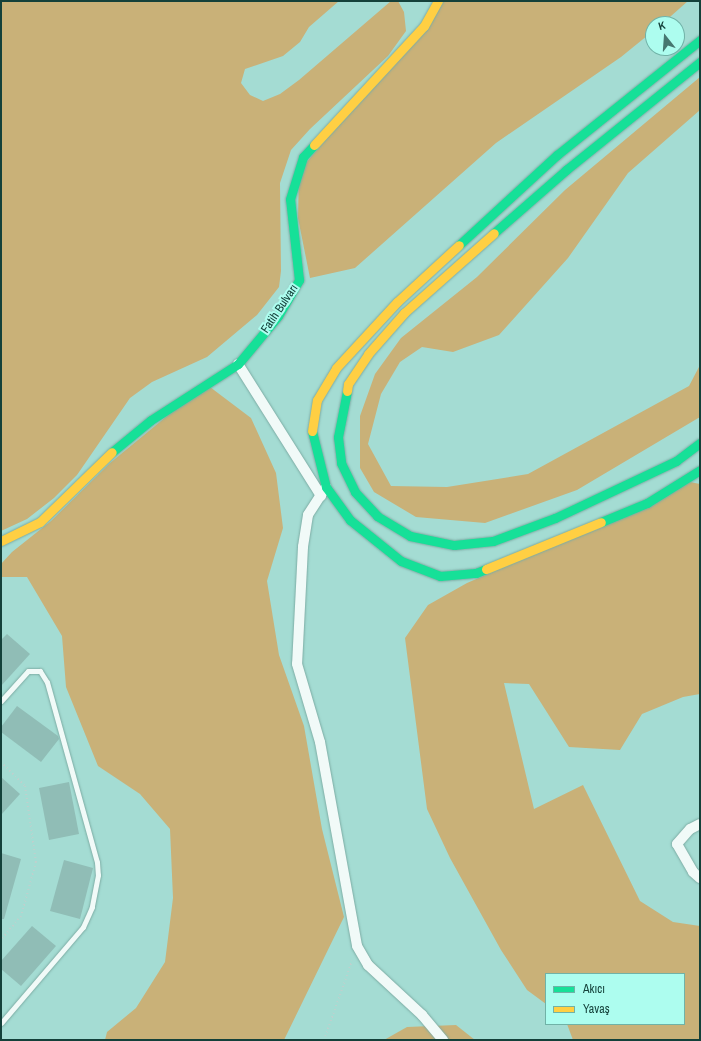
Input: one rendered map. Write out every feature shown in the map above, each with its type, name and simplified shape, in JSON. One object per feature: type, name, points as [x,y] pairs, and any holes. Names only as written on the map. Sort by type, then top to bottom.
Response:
[{"type":"street","name":"Fatih Bulvarı","points":[[1,541],[40,522],[114,450],[151,420],[238,364],[278,316],[299,280],[292,231],[290,199],[303,157],[419,31],[438,1]]},
{"type":"street","points":[[443,1040],[422,1015],[368,965],[357,946],[320,742],[297,664],[303,547],[308,515],[324,492],[310,429],[317,400],[336,368],[396,302],[552,161],[700,40]]},
{"type":"street","points":[[700,62],[561,174],[404,313],[368,354],[348,384],[338,437],[340,463],[355,492],[377,516],[410,536],[454,545],[492,541],[555,518],[676,462],[700,444]]},
{"type":"street","points":[[238,364],[324,492],[350,520],[401,561],[440,576],[476,573],[545,545],[647,503],[700,470]]},
{"type":"street","points":[[700,824],[690,830],[677,844],[700,878]]},
{"type":"lane","points":[[1,701],[28,671],[40,671],[47,682],[97,862],[98,875],[92,907],[83,927],[1,1023]]},
{"type":"path","points":[[1,762],[25,786],[36,862],[21,916],[1,940]]},
{"type":"path","points":[[324,1040],[357,946]]},
{"type":"shaded area","points":[[1,1],[339,1],[309,27],[300,42],[283,56],[245,69],[241,83],[250,95],[263,101],[280,94],[299,80],[391,1],[398,1],[404,12],[406,31],[388,56],[310,129],[291,150],[280,183],[281,271],[279,287],[257,315],[207,357],[152,382],[130,398],[77,475],[54,498],[27,519],[1,531]]},
{"type":"shaded area","points":[[444,1],[688,1],[671,16],[645,16],[645,38],[621,57],[496,143],[355,268],[310,278],[298,218],[299,171]]},
{"type":"shaded area","points":[[700,77],[700,110],[628,173],[568,258],[499,335],[453,352],[422,347],[400,362],[381,394],[368,444],[391,486],[447,487],[528,474],[689,386],[700,365],[700,417],[577,490],[485,523],[416,517],[374,492],[360,468],[360,416],[375,374],[401,338],[477,277],[565,190]]},
{"type":"shaded area","points":[[206,384],[251,418],[276,473],[283,528],[267,581],[279,655],[304,726],[322,829],[344,917],[284,1040],[105,1040],[107,1032],[136,1008],[165,962],[173,898],[170,829],[140,794],[98,766],[66,687],[62,636],[27,577],[1,577],[1,564],[12,552],[51,521],[110,463]]},
{"type":"shaded area","points":[[685,481],[700,484],[700,694],[683,697],[642,714],[620,750],[569,747],[529,684],[504,683],[534,809],[583,785],[640,901],[673,922],[700,926],[700,1040],[573,1040],[567,1025],[685,1025],[685,973],[545,973],[545,1003],[527,990],[501,950],[450,858],[427,809],[405,638],[428,605],[467,583],[544,550]]},
{"type":"shaded area","points":[[456,1025],[475,1040],[384,1040],[407,1027]]},
{"type":"building","points":[[7,634],[30,654],[1,686],[1,640]]},
{"type":"building","points":[[17,706],[58,736],[59,739],[41,762],[1,732],[1,727]]},
{"type":"building","points":[[1,777],[20,794],[1,815]]},
{"type":"building","points":[[69,782],[79,834],[49,840],[39,788]]},
{"type":"building","points":[[1,853],[21,859],[4,919],[1,919]]},
{"type":"building","points":[[64,860],[93,868],[80,919],[50,911]]},
{"type":"building","points":[[32,926],[56,946],[21,986],[1,969],[1,961]]},
{"type":"traffic: fast","points":[[459,245],[557,155],[700,40]]},
{"type":"traffic: fast","points":[[494,233],[566,170],[700,62]]},
{"type":"traffic: fast","points":[[112,452],[151,420],[238,364],[278,316],[299,280],[290,199],[303,157],[314,145]]},
{"type":"traffic: fast","points":[[347,391],[338,437],[341,463],[355,492],[377,516],[410,536],[454,545],[493,541],[555,518],[676,461],[700,443]]},
{"type":"traffic: fast","points":[[312,431],[326,487],[350,520],[401,561],[440,576],[476,573],[486,569]]},
{"type":"traffic: fast","points":[[601,522],[647,503],[700,470]]},
{"type":"traffic: slow","points":[[314,145],[424,26],[438,1]]},
{"type":"traffic: slow","points":[[347,391],[348,384],[368,354],[404,313],[494,233]]},
{"type":"traffic: slow","points":[[312,431],[317,400],[336,368],[397,302],[459,245]]},
{"type":"traffic: slow","points":[[1,541],[40,522],[112,452]]},
{"type":"traffic: slow","points":[[486,569],[601,522]]}]
